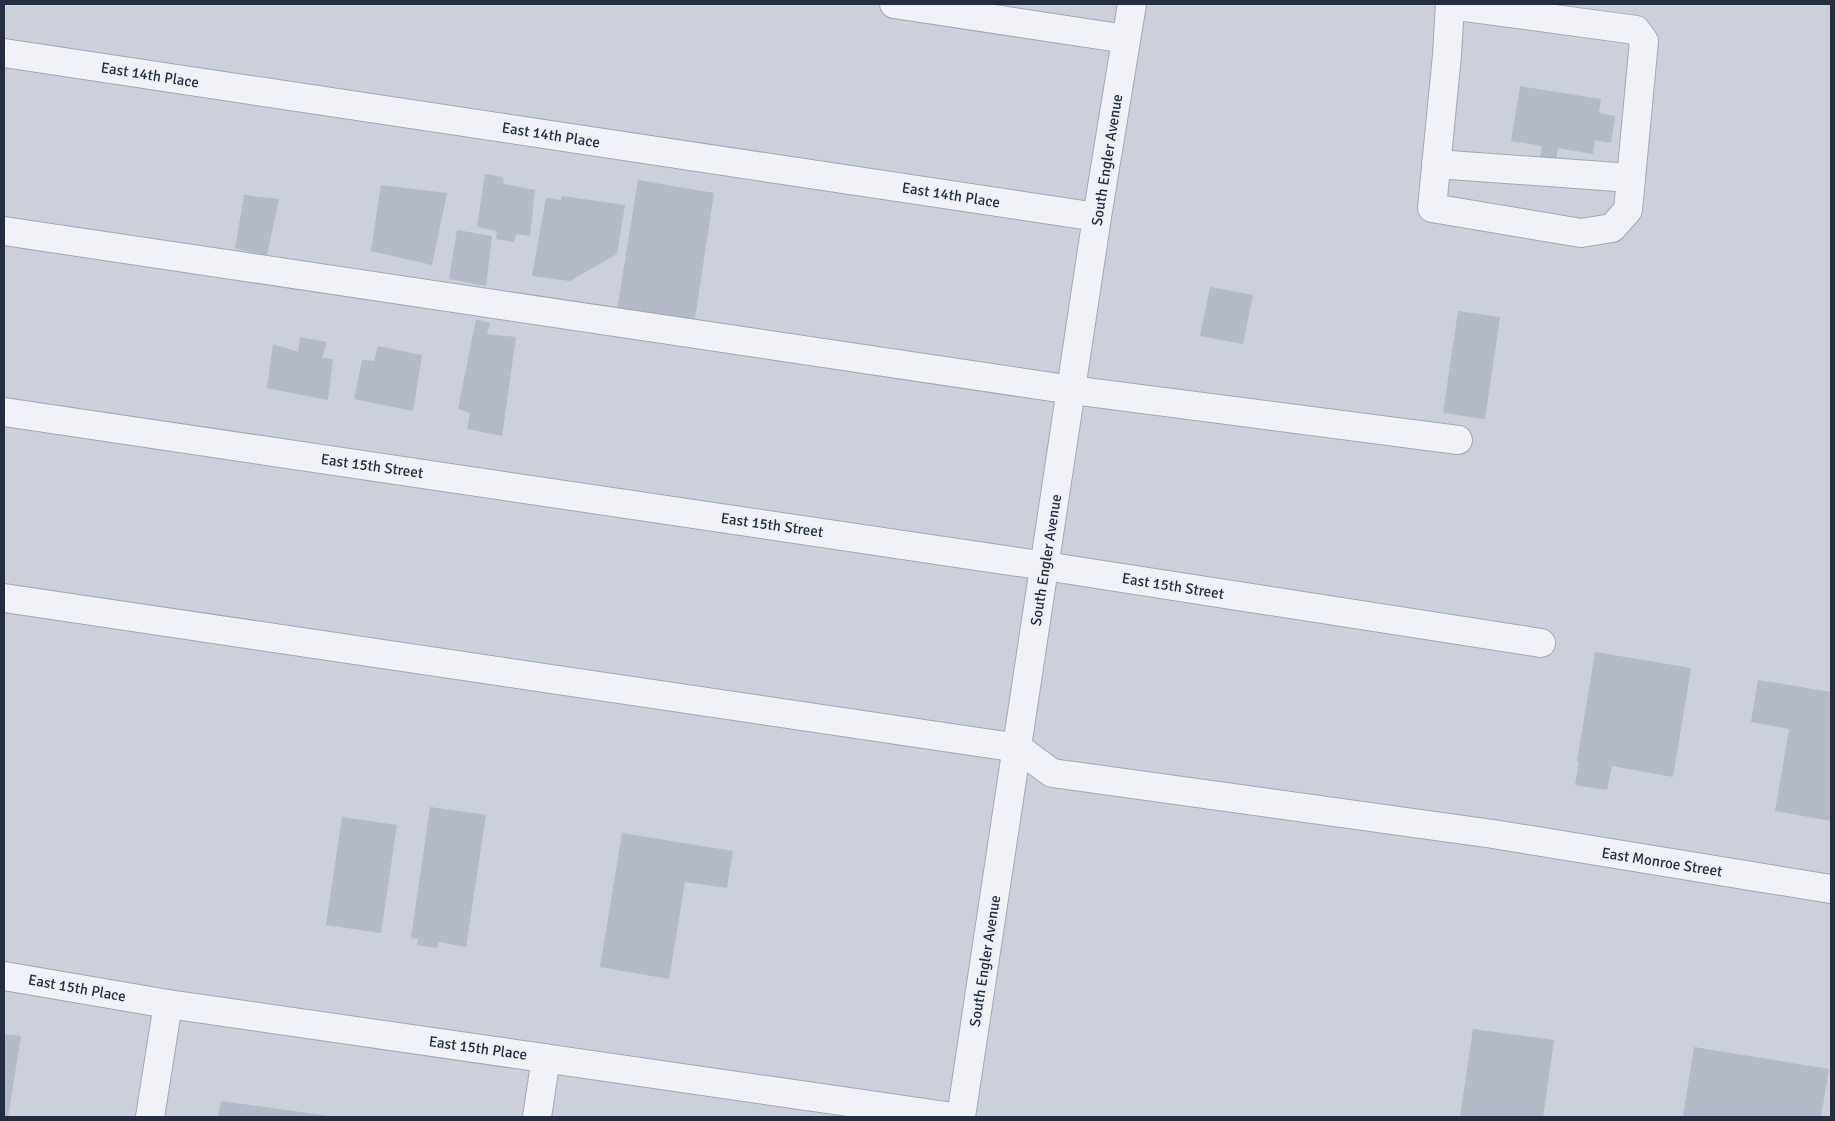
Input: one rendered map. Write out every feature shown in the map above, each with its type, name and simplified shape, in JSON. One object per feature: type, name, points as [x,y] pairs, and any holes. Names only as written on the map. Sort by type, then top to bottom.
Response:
[{"type":"street","points":[[894,4],[1126,39]]},
{"type":"street","name":"South Engler Avenue","points":[[961,1117],[1097,216],[1132,4]]},
{"type":"street","points":[[1450,4],[1636,30],[1644,41],[1628,210],[1612,228],[1581,233],[1432,208],[1450,4]]},
{"type":"street","name":"East 14th Place","points":[[4,53],[1097,216]]},
{"type":"street","points":[[1436,164],[1631,178]]},
{"type":"street","points":[[4,231],[1072,390],[1458,440]]},
{"type":"street","name":"East 15th Street","points":[[4,412],[1045,566],[1540,643]]},
{"type":"street","points":[[4,598],[1018,748]]},
{"type":"street","name":"East Monroe Street","points":[[1018,748],[1052,773],[1492,834],[1831,889]]},
{"type":"street","name":"East 15th Place","points":[[4,976],[168,1004],[953,1117]]},
{"type":"street","points":[[150,1117],[168,1004]]},
{"type":"street","points":[[537,1117],[546,1058]]},
{"type":"shaded area","points":[[4,4],[1831,4],[1831,1117],[4,1117]]},
{"type":"building","points":[[1520,86],[1601,99],[1599,113],[1615,116],[1611,143],[1595,140],[1593,154],[1558,148],[1556,161],[1540,158],[1542,146],[1511,141]]},
{"type":"building","points":[[485,174],[503,177],[504,184],[535,190],[530,236],[516,234],[514,242],[496,239],[497,231],[477,227]]},
{"type":"building","points":[[638,180],[714,193],[694,325],[617,310]]},
{"type":"building","points":[[381,185],[447,193],[432,265],[371,251]]},
{"type":"building","points":[[244,195],[279,199],[267,255],[235,249]]},
{"type":"building","points":[[562,196],[625,205],[617,254],[570,281],[532,276],[546,198],[561,200]]},
{"type":"building","points":[[457,230],[492,236],[486,286],[449,279]]},
{"type":"building","points":[[1210,287],[1253,295],[1243,344],[1200,336]]},
{"type":"building","points":[[1458,311],[1500,317],[1485,419],[1443,413]]},
{"type":"building","points":[[476,319],[490,323],[487,334],[516,337],[502,436],[467,429],[470,413],[458,409]]},
{"type":"building","points":[[300,337],[327,342],[322,358],[333,359],[328,400],[267,388],[273,344],[298,352]]},
{"type":"building","points":[[378,346],[422,355],[413,411],[354,399],[362,360],[374,361]]},
{"type":"building","points":[[1595,652],[1691,668],[1673,777],[1612,766],[1607,790],[1575,785],[1579,762],[1577,761]]},
{"type":"building","points":[[1758,680],[1831,692],[1831,821],[1775,811],[1789,729],[1751,722]]},
{"type":"building","points":[[430,807],[486,815],[466,947],[438,942],[437,948],[417,945],[418,939],[411,938]]},
{"type":"building","points":[[342,817],[397,825],[381,933],[326,925]]},
{"type":"building","points":[[622,833],[733,851],[727,888],[685,882],[669,979],[600,967]]},
{"type":"building","points":[[1473,1029],[1554,1040],[1543,1117],[1460,1117]]},
{"type":"building","points":[[4,1034],[21,1036],[8,1117],[4,1117]]},
{"type":"building","points":[[1694,1047],[1829,1069],[1821,1117],[1683,1116]]},
{"type":"building","points":[[221,1101],[329,1116],[329,1117],[218,1117]]}]
